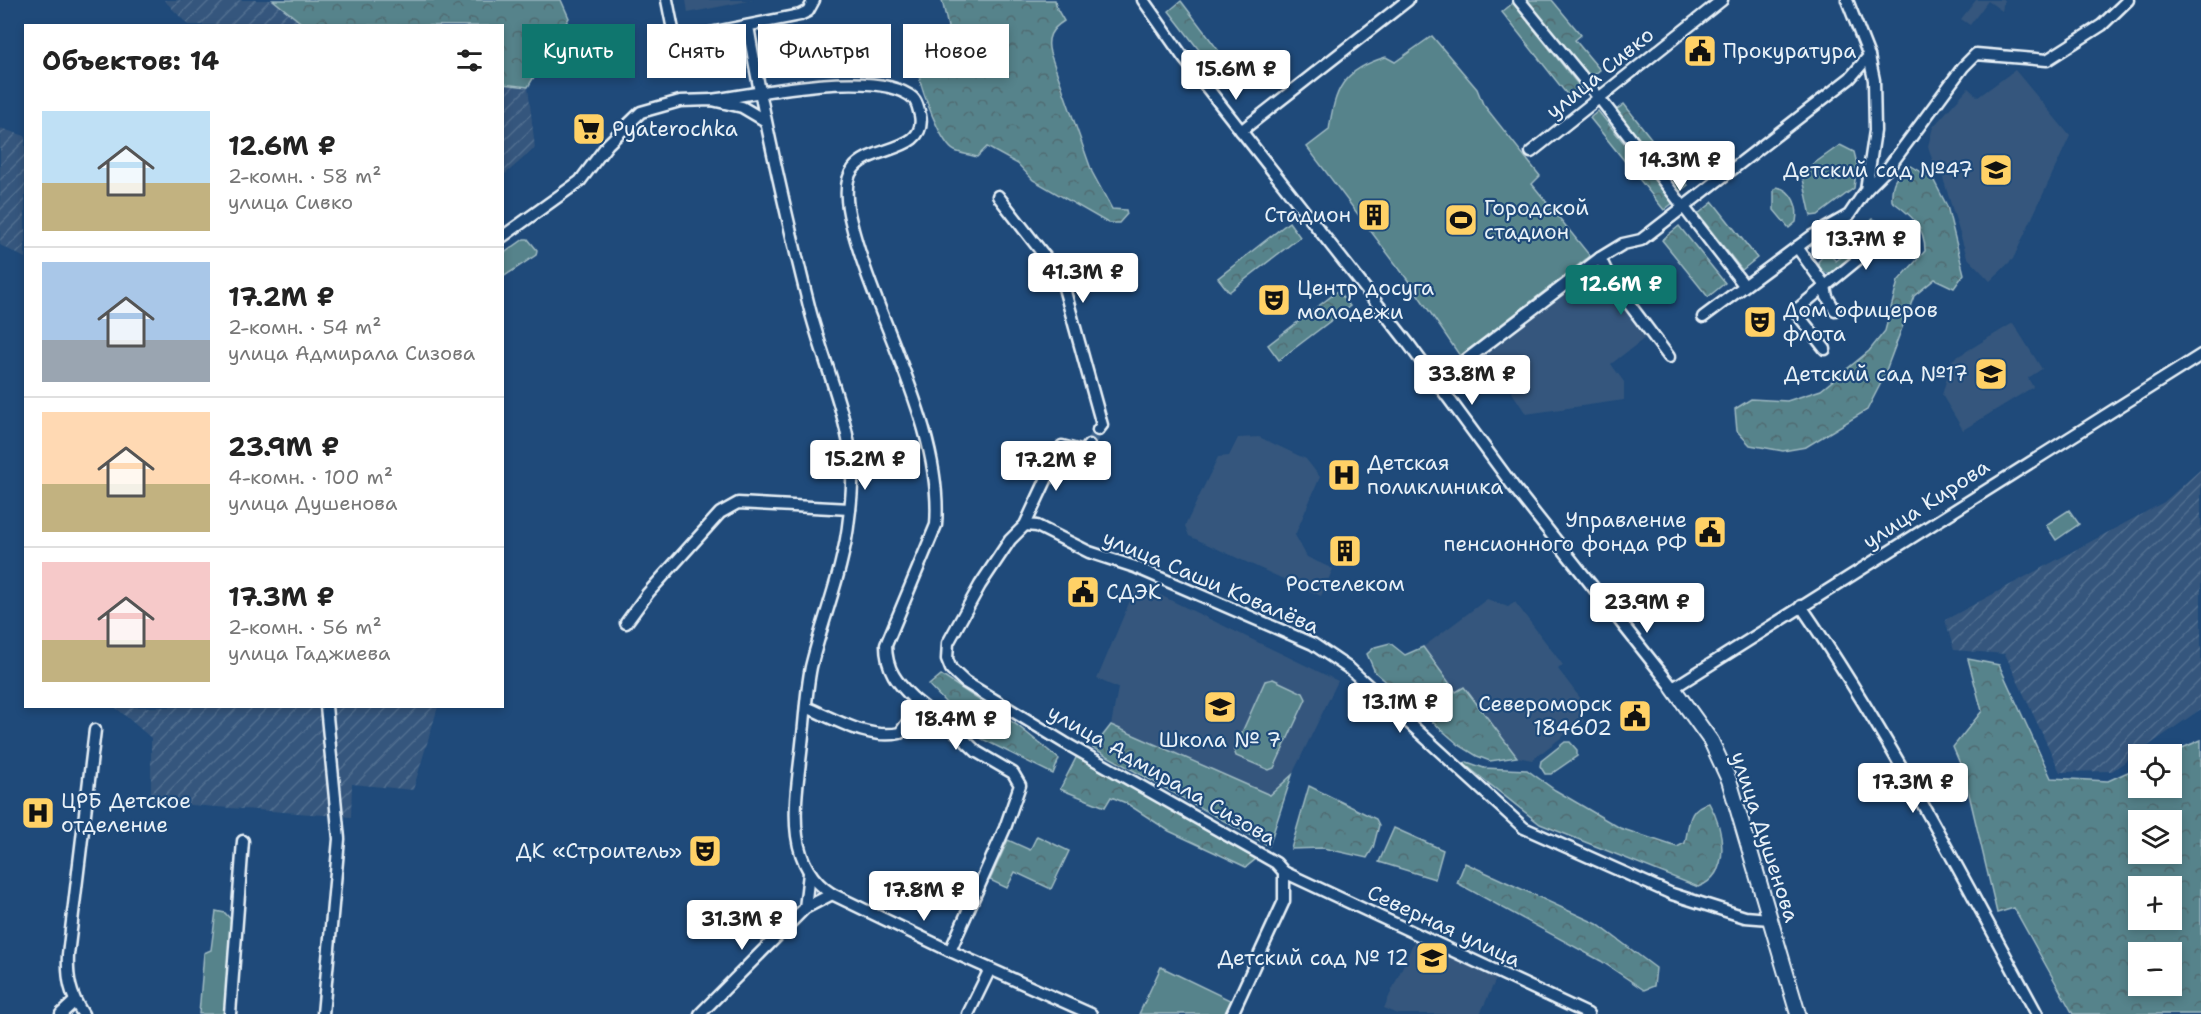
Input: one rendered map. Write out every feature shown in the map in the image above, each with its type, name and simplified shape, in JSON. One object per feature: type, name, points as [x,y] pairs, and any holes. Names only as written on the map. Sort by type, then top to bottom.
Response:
[{"type":"main road","name":"улица Душенова","points":[[1673,688],[1711,741],[1729,780],[1797,1014]]},
{"type":"street","points":[[667,0],[675,40],[800,15],[808,11],[814,0]]},
{"type":"street","name":"улица Душенова","points":[[1143,0],[1241,131],[1408,343],[1513,486],[1673,688]]},
{"type":"street","points":[[1241,131],[1408,0]]},
{"type":"street","points":[[1519,0],[1600,99],[1744,285]]},
{"type":"street","name":"улица Сивко","points":[[1531,152],[1722,0]]},
{"type":"street","points":[[1847,0],[1869,56],[1874,80],[1875,130],[1866,190]]},
{"type":"street","points":[[1703,317],[1744,285],[1849,215],[1866,190],[1889,168],[1963,67],[1976,54],[2047,60],[2102,25],[2128,0]]},
{"type":"street","points":[[748,26],[764,120],[811,314],[850,449],[850,509],[845,549],[811,669],[795,812],[801,852],[808,873],[818,885],[832,894],[950,951],[1091,1014]]},
{"type":"street","points":[[1466,360],[1600,258],[1623,244],[1641,240],[1850,78],[1869,56]]},
{"type":"street","points":[[504,236],[580,181],[608,144],[641,112],[680,101],[712,100],[845,84],[874,84],[912,98],[917,105],[921,122],[917,135],[907,144],[867,156],[852,169],[847,198],[851,221],[870,288],[890,334],[926,438],[934,474],[937,507],[936,525],[886,645],[886,660],[890,672],[914,699],[977,752],[1013,773],[1020,785],[1005,828],[950,951]]},
{"type":"street","points":[[712,100],[742,107],[764,120]]},
{"type":"street","points":[[998,196],[1061,277],[1102,425],[1098,430]]},
{"type":"street","points":[[1825,349],[1795,311],[1890,233]]},
{"type":"street","points":[[1797,248],[1825,286],[1827,297],[1835,310]]},
{"type":"street","points":[[1600,258],[1609,277],[1669,357]]},
{"type":"street","name":"улица Кирова","points":[[1673,688],[2201,355]]},
{"type":"street","name":"улица Адмирала Сизова","points":[[1089,445],[1083,452],[1062,446],[1024,525],[1010,540],[958,623],[948,643],[947,659],[951,669],[965,682],[1065,743],[1276,863],[1284,872],[1286,893],[1232,1014]]},
{"type":"street","points":[[626,623],[648,593],[720,513],[738,504],[850,509]]},
{"type":"street","name":"улица Саши Ковалёва","points":[[1024,525],[1037,526],[1089,552],[1135,567],[1313,644],[1350,669],[1524,828],[1672,894],[1745,917],[1770,919]]},
{"type":"street","points":[[1801,606],[1848,676],[1928,811],[2037,1014]]},
{"type":"street","points":[[806,707],[858,728],[877,734],[893,735],[900,733],[910,719],[914,699]]},
{"type":"street","points":[[322,1014],[339,839],[326,708]]},
{"type":"street","points":[[83,1014],[74,1002],[67,977],[95,730]]},
{"type":"street","points":[[231,1014],[243,841]]},
{"type":"street","name":"Северная улица","points":[[1284,872],[1588,1014]]},
{"type":"street","points":[[805,908],[808,873]]},
{"type":"street","points":[[1286,893],[1310,884]]},
{"type":"street","points":[[703,1013],[805,908],[832,894]]},
{"type":"street","points":[[968,1014],[990,969]]},
{"type":"street","points":[[61,1014],[74,1002]]},
{"type":"shaded area","points":[[164,0],[273,0],[303,24],[187,24]]},
{"type":"shaded area","points":[[686,0],[753,0],[688,13]]},
{"type":"shaded area","points":[[1976,0],[2004,0],[2002,11],[1988,1],[1970,25],[1961,19]]},
{"type":"shaded area","name":"Детский сад №47","points":[[2015,70],[2070,136],[2013,259],[1990,281],[1967,257],[1943,178],[1933,162],[1928,146],[1933,127],[1968,88],[1978,97]]},
{"type":"shaded area","points":[[504,84],[528,87],[535,148],[504,175]]},
{"type":"shaded area","points":[[0,128],[24,136],[24,257],[0,245]]},
{"type":"shaded area","points":[[1594,271],[1645,338],[1611,364],[1624,382],[1624,400],[1526,414],[1487,354]]},
{"type":"shaded area","name":"Детский сад №17","points":[[2013,323],[2042,369],[2028,378],[2033,387],[1963,430],[1942,395],[1952,360]]},
{"type":"shaded area","points":[[1259,437],[1306,459],[1320,477],[1295,535],[1307,557],[1333,569],[1321,596],[1189,536],[1185,526],[1218,457],[1229,456],[1238,438]]},
{"type":"shaded area","points":[[2201,469],[2201,709],[2151,744],[2128,744],[2128,760],[2112,771],[2060,772],[2005,654],[1954,650],[1945,620],[2164,502]]},
{"type":"shaded area","name":"Школа № 7","points":[[1137,584],[1338,681],[1292,775],[1270,795],[1111,725],[1118,688],[1097,679]]},
{"type":"shaded area","points":[[1487,599],[1508,607],[1515,602],[1563,665],[1558,669],[1587,707],[1583,721],[1532,760],[1517,757],[1464,687],[1457,692],[1423,647]]},
{"type":"shaded area","points":[[116,708],[438,708],[413,790],[352,784],[351,817],[151,802],[151,738]]},
{"type":"shaded area","name":"Детский сад № 12","points":[[1415,939],[1497,977],[1480,1014],[1398,1014],[1384,1008]]},
{"type":"green space","points":[[273,0],[561,0],[569,18],[565,24],[522,24],[522,78],[533,78],[528,87],[504,84],[504,24],[303,24]]},
{"type":"green space","points":[[942,0],[1055,0],[1064,21],[1051,34],[1050,53],[1092,172],[1112,209],[1126,210],[1127,214],[1119,223],[1108,223],[1033,180],[1018,164],[987,147],[977,157],[957,152],[950,147],[933,117],[919,78],[1009,78],[1009,24],[947,24]]},
{"type":"green space","points":[[1526,0],[1552,0],[1581,35],[1575,40],[1600,70],[1590,78]]},
{"type":"green space","points":[[1181,1],[1228,63],[1216,72],[1169,11]]},
{"type":"green space","points":[[1513,3],[1581,88],[1569,97],[1502,12]]},
{"type":"green space","name":"Городской стадион","points":[[1432,36],[1477,89],[1483,104],[1540,176],[1532,184],[1590,256],[1460,356],[1410,283],[1307,147],[1329,130],[1338,92],[1350,75],[1371,62],[1386,57],[1395,62]]},
{"type":"green space","points":[[1624,104],[1688,185],[1679,192],[1615,111]]},
{"type":"green space","points":[[1598,111],[1673,203],[1664,210],[1590,118]]},
{"type":"green space","points":[[1840,145],[1854,152],[1857,164],[1854,188],[1818,215],[1811,216],[1803,179],[1805,170]]},
{"type":"green space","points":[[1911,166],[1933,179],[1947,206],[1964,274],[1954,288],[1935,279],[1914,296],[1882,381],[1867,410],[1806,447],[1783,451],[1750,445],[1737,431],[1735,409],[1751,399],[1787,401],[1821,390],[1869,351],[1885,331],[1898,281],[1925,251],[1920,228],[1905,211],[1892,201],[1895,180]]},
{"type":"green space","points":[[1777,187],[1791,196],[1796,206],[1796,222],[1789,228],[1774,210],[1774,190]]},
{"type":"green space","points":[[1713,202],[1757,258],[1742,270],[1698,214]]},
{"type":"green space","points":[[1873,219],[1882,223],[1882,234],[1860,252],[1855,246],[1868,235],[1865,225]]},
{"type":"green space","points":[[1289,222],[1300,237],[1229,292],[1218,278]]},
{"type":"green space","points":[[1679,226],[1725,283],[1708,297],[1662,240]]},
{"type":"green space","points":[[524,239],[528,239],[537,250],[536,255],[504,276],[504,253]]},
{"type":"green space","points":[[1849,251],[1853,257],[1831,274],[1820,271],[1818,262],[1822,257],[1832,257],[1836,261]]},
{"type":"green space","points":[[1338,291],[1350,306],[1279,360],[1268,345]]},
{"type":"green space","points":[[2069,510],[2079,524],[2056,540],[2046,525]]},
{"type":"green space","points":[[1390,643],[1405,655],[1423,647],[1456,692],[1464,687],[1517,757],[1490,761],[1477,756],[1459,745],[1375,672],[1367,654],[1375,647]]},
{"type":"green space","points":[[1968,659],[1999,665],[2051,778],[2108,781],[2128,772],[2128,798],[2182,798],[2182,748],[2201,740],[2201,1014],[2073,1014],[2014,908],[1997,913],[1964,773],[1953,747],[1982,711]]},
{"type":"green space","points":[[941,675],[1017,725],[1059,759],[1053,774],[978,737],[929,685]]},
{"type":"green space","points":[[1273,679],[1303,693],[1306,699],[1274,768],[1269,770],[1236,756],[1234,750],[1265,681]]},
{"type":"green space","points":[[1111,725],[1270,795],[1292,775],[1269,846],[1093,748]]},
{"type":"green space","points":[[1565,742],[1570,742],[1577,750],[1577,756],[1551,774],[1545,774],[1540,766],[1541,761]]},
{"type":"green space","points":[[1077,756],[1256,859],[1246,867],[1169,831],[1126,803],[1111,797],[1105,807],[1060,789]]},
{"type":"green space","points":[[1467,762],[1484,768],[1527,770],[1555,790],[1620,828],[1677,847],[1685,843],[1693,813],[1697,808],[1709,803],[1721,838],[1722,850],[1716,872],[1709,881],[1698,887],[1540,824],[1463,763]]},
{"type":"green space","points":[[1309,786],[1376,819],[1379,825],[1373,848],[1367,858],[1323,848],[1291,849]]},
{"type":"green space","points":[[1394,828],[1443,850],[1435,879],[1379,862]]},
{"type":"green space","points":[[1037,836],[1069,851],[1051,889],[1015,872],[1007,888],[990,880],[1008,840],[1030,850]]},
{"type":"green space","points":[[1465,863],[1597,924],[1656,968],[1654,986],[1644,990],[1601,961],[1457,883]]},
{"type":"green space","points":[[216,911],[225,913],[234,923],[228,1014],[199,1014],[204,953],[211,950]]},
{"type":"green space","points":[[1161,967],[1234,1002],[1228,1014],[1139,1014]]},
{"type":"tunnel","points":[[1089,445],[1098,430]]},
{"type":"place","name":"Прокуратура","points":[[1700,51]]},
{"type":"place","name":"Pyaterochka","points":[[589,129]]},
{"type":"place","name":"Детский сад №47","points":[[1996,170]]},
{"type":"place","name":"Стадион","points":[[1374,215]]},
{"type":"place","name":"Городской стадион","points":[[1461,220]]},
{"type":"place","name":"Центр досуга молодежи","points":[[1274,300]]},
{"type":"place","name":"Дом офицеров флота","points":[[1760,322]]},
{"type":"place","name":"Детский сад №17","points":[[1991,374]]},
{"type":"place","name":"Детская поликлиника","points":[[1344,475]]},
{"type":"place","name":"Управление пенсионного фонда РФ","points":[[1710,532]]},
{"type":"place","name":"Ростелеком","points":[[1345,551]]},
{"type":"place","name":"СДЭК","points":[[1083,592]]},
{"type":"place","name":"Школа № 7","points":[[1220,707]]},
{"type":"place","name":"Североморск 184602","points":[[1635,716]]},
{"type":"place","name":"ЦРБ Детское отделение","points":[[38,813]]},
{"type":"place","name":"ДК «Строитель»","points":[[705,851]]},
{"type":"place","name":"Детский сад № 12","points":[[1432,958]]}]
